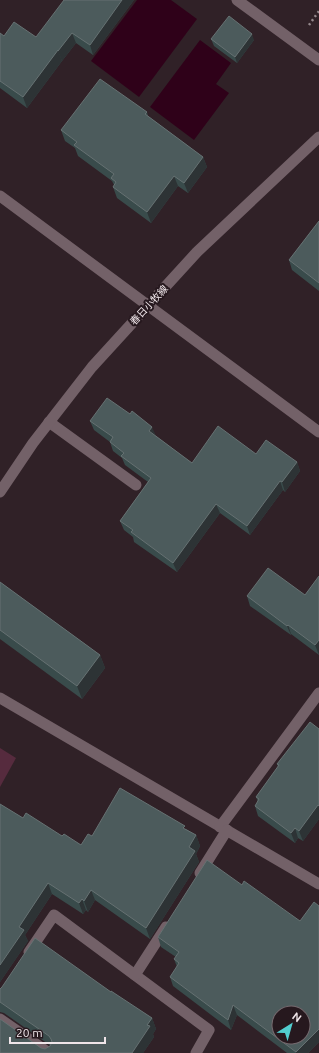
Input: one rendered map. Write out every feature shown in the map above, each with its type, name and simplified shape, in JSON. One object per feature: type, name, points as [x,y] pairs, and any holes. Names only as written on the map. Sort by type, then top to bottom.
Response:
[{"type":"street","points":[[237,0],[319,60]]},
{"type":"street","name":"春日小牧線","points":[[0,492],[33,443],[92,367],[197,252],[319,137]]},
{"type":"street","points":[[0,196],[319,432]]},
{"type":"street","points":[[50,422],[136,485]]},
{"type":"street","points":[[194,883],[224,828],[319,693]]},
{"type":"street","points":[[0,698],[319,884]]},
{"type":"street","points":[[23,961],[54,915],[210,1030],[196,1053]]},
{"type":"street","points":[[135,975],[173,916]]},
{"type":"street","points":[[0,1019],[49,1053]]},
{"type":"shaded area","points":[[137,0],[171,0],[197,19],[139,97],[91,61]]},
{"type":"shaded area","points":[[200,40],[231,63],[216,84],[229,93],[194,140],[150,107]]},
{"type":"shaded area","points":[[0,748],[16,758],[0,787]]},
{"type":"building","points":[[64,0],[122,0],[90,45],[72,33],[23,97],[0,81],[0,33],[4,36],[14,22],[36,37]]},
{"type":"building","points":[[229,16],[252,34],[235,57],[211,39]]},
{"type":"building","points":[[100,79],[147,112],[145,114],[203,157],[184,183],[174,176],[147,212],[113,187],[116,182],[111,178],[114,174],[74,145],[77,142],[61,130]]},
{"type":"building","points":[[319,221],[319,283],[289,260]]},
{"type":"building","points":[[107,398],[130,414],[132,411],[152,427],[149,431],[192,463],[218,426],[256,454],[266,440],[297,462],[282,482],[280,481],[247,526],[216,504],[173,563],[131,532],[133,530],[120,521],[151,478],[121,456],[124,453],[110,442],[113,437],[90,421]]},
{"type":"building","points":[[268,568],[305,595],[319,576],[319,640],[315,645],[247,596]]},
{"type":"building","points":[[0,582],[100,655],[77,686],[0,630]]},
{"type":"building","points":[[310,722],[319,729],[319,806],[318,805],[299,831],[295,828],[291,833],[255,806],[259,799],[256,797],[279,765],[277,764]]},
{"type":"building","points":[[120,788],[185,826],[183,828],[196,835],[189,847],[195,851],[146,928],[91,890],[84,901],[82,899],[79,903],[48,883],[19,927],[24,930],[0,965],[0,804],[23,818],[26,813],[62,836],[64,834],[81,845],[88,834],[92,836]]},
{"type":"building","points":[[207,860],[242,885],[244,881],[300,921],[314,902],[319,906],[319,1029],[311,1037],[311,1005],[271,1005],[271,1033],[233,1005],[228,1020],[170,977],[179,963],[174,959],[179,952],[158,937]]},
{"type":"building","points":[[35,938],[111,992],[152,1018],[147,1025],[150,1026],[132,1053],[0,1053],[0,1019],[41,1048],[45,1049],[50,1046],[52,1042],[49,1036],[0,1002],[0,989]]},
{"type":"building","points":[[287,1045],[303,1045],[296,1052]]}]
